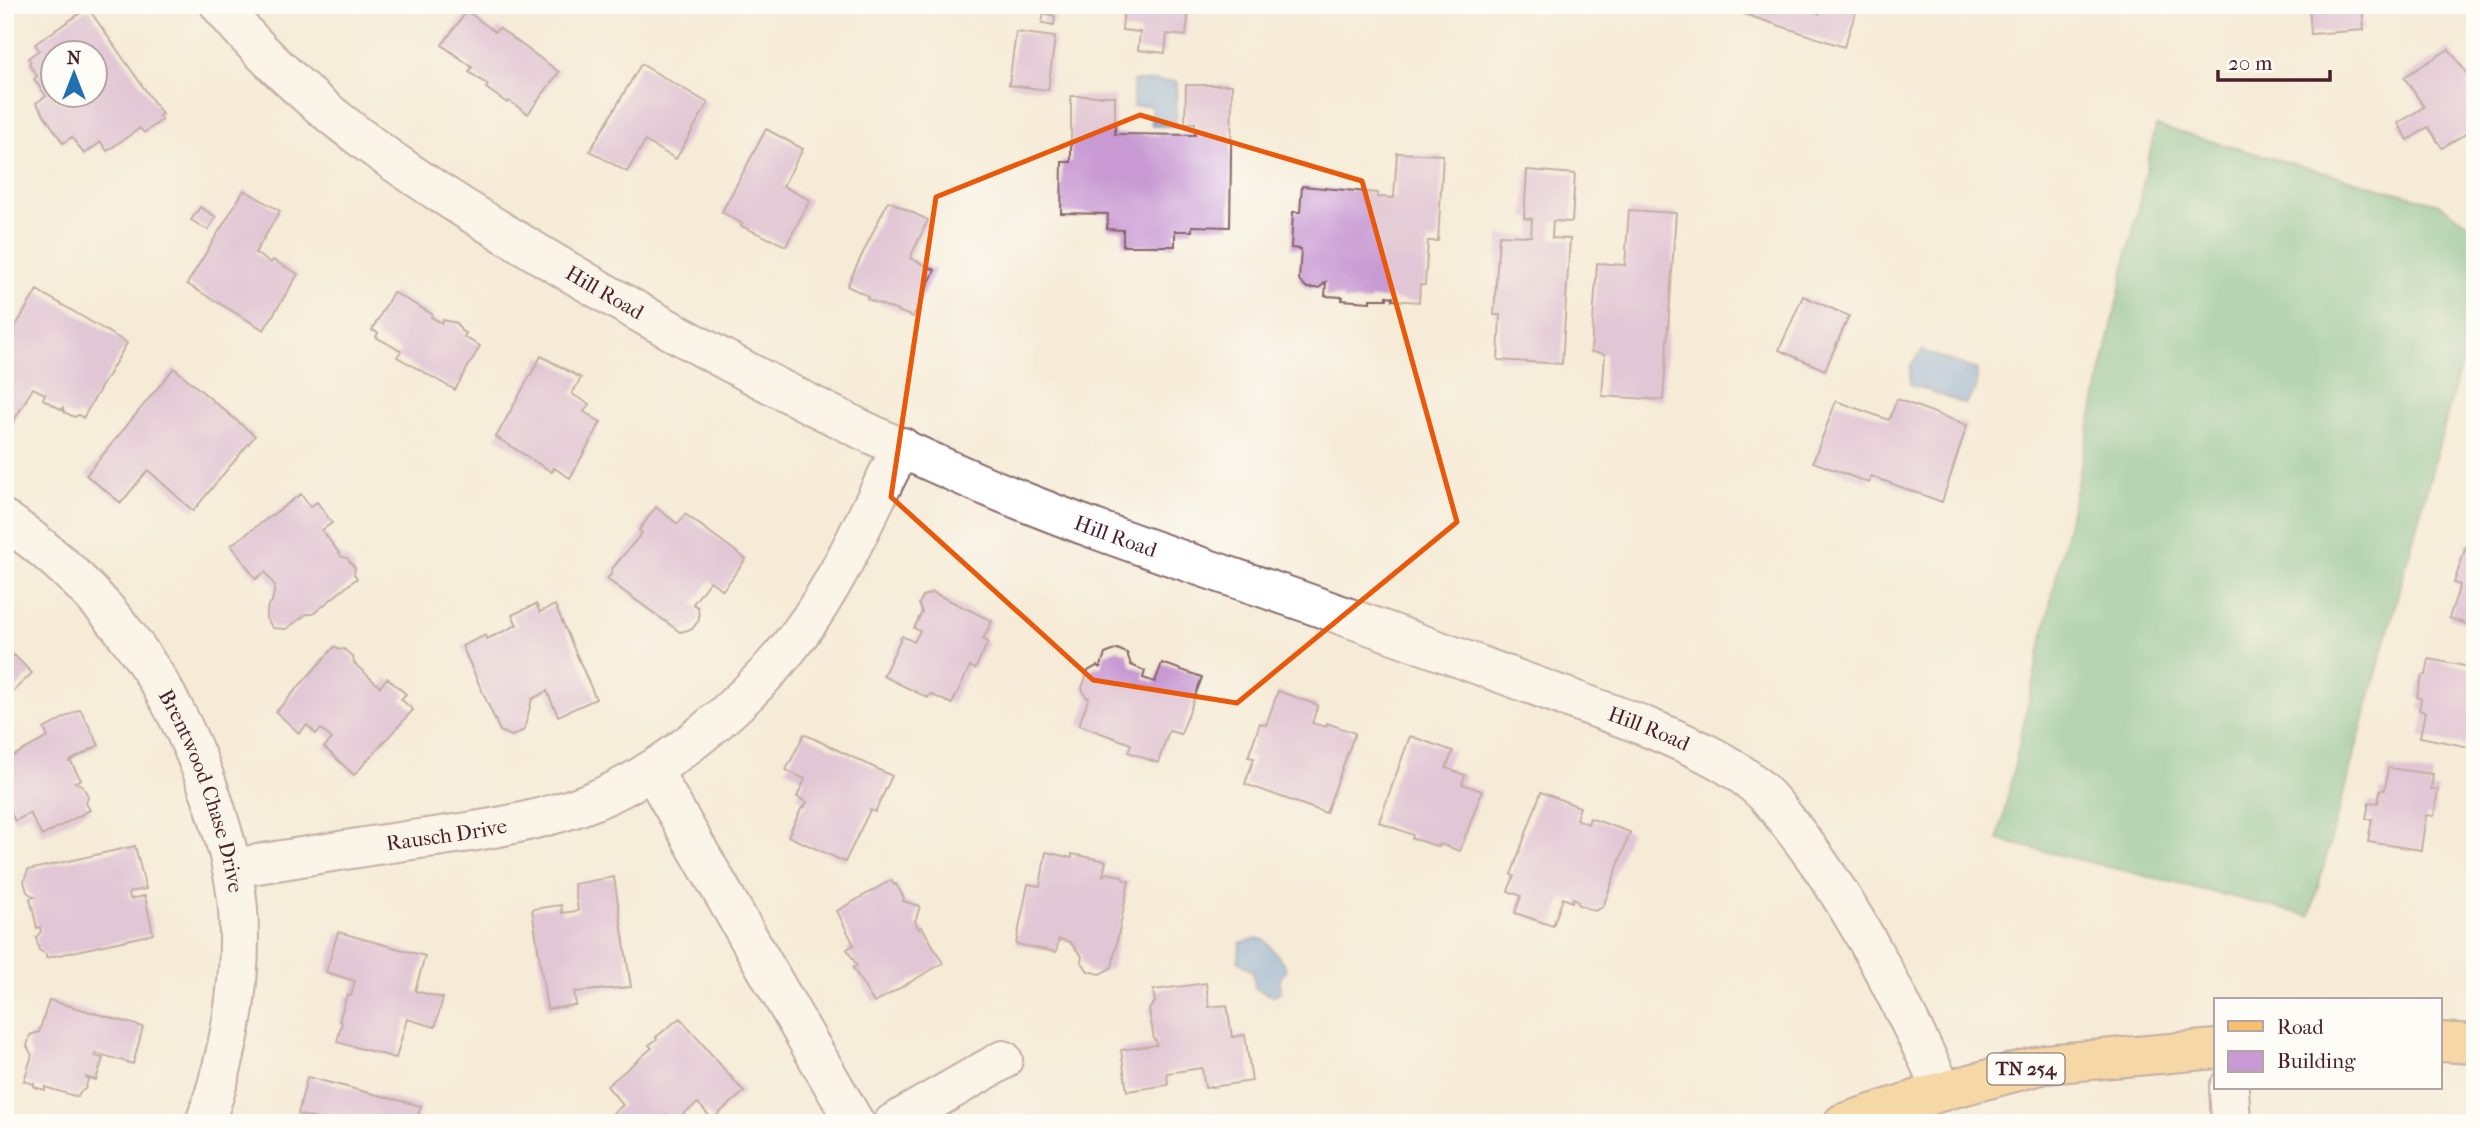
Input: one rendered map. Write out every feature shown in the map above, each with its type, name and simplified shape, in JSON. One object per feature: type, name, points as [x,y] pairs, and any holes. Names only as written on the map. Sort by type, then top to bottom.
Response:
[{"type":"main road","points":[[2442,1042],[2475,1044]]},
{"type":"main road","name":"TN 254","points":[[1843,1123],[1943,1091],[2045,1064],[2214,1049]]},
{"type":"street","name":"Hill Road","points":[[220,5],[254,45],[312,100],[350,131],[427,184],[560,267],[786,392],[970,479],[1637,723],[1728,766],[1767,795],[1829,879],[1903,1006],[1943,1091]]},
{"type":"street","name":"Rausch Drive","points":[[232,868],[532,821],[579,806],[652,770],[724,714],[758,682],[801,631],[835,577],[902,447]]},
{"type":"street","name":"Brentwood Chase Drive","points":[[5,520],[31,538],[91,592],[138,648],[172,704],[200,765],[232,868],[238,908],[239,950],[235,999],[222,1066],[205,1123]]},
{"type":"street","points":[[652,770],[855,1123]]},
{"type":"street","points":[[893,1123],[1003,1060]]},
{"type":"street","points":[[2229,1090],[2231,1123]]},
{"type":"highlighted area","points":[[1140,115],[1362,181],[1457,522],[1237,703],[1093,680],[891,497],[936,197]]},
{"type":"green space","points":[[2156,126],[2439,204],[2475,228],[2475,313],[2310,916],[1998,840]]},
{"type":"water","points":[[1133,81],[1177,81],[1176,126],[1152,126],[1151,106],[1133,106]]},
{"type":"water","points":[[1922,351],[1977,370],[1977,388],[1965,404],[1910,384],[1910,366]]},
{"type":"water","points":[[1257,938],[1265,940],[1283,962],[1286,970],[1280,979],[1281,991],[1273,996],[1255,988],[1253,972],[1238,961],[1240,943]]},
{"type":"building","points":[[1124,5],[1189,8],[1186,36],[1167,34],[1165,53],[1138,50],[1140,32],[1122,30]]},
{"type":"building","points":[[1737,5],[1795,5],[1820,14],[1823,5],[1858,6],[1844,47],[1735,11]]},
{"type":"building","points":[[2309,5],[2362,5],[2364,30],[2311,34]]},
{"type":"building","points":[[88,8],[162,114],[159,116],[162,120],[144,133],[140,128],[107,151],[101,142],[84,154],[72,137],[63,143],[39,108],[108,108],[108,38],[44,38]]},
{"type":"building","points":[[467,11],[495,32],[499,28],[559,72],[528,114],[486,88],[488,85],[469,72],[472,67],[442,45]]},
{"type":"building","points":[[1044,13],[1055,16],[1054,25],[1042,23]]},
{"type":"building","points":[[1016,32],[1055,37],[1048,90],[1009,85]]},
{"type":"building","points":[[2449,49],[2472,81],[2467,84],[2475,96],[2475,128],[2442,148],[2428,127],[2408,140],[2398,123],[2424,107],[2404,77]]},
{"type":"building","points":[[38,51],[38,85],[34,79],[37,76],[28,58]]},
{"type":"building","points":[[641,64],[708,103],[676,159],[645,141],[627,172],[590,151]]},
{"type":"building","points":[[1186,85],[1232,85],[1230,227],[1192,226],[1192,231],[1175,231],[1175,246],[1123,246],[1123,230],[1107,229],[1108,214],[1061,213],[1062,162],[1071,162],[1071,96],[1115,96],[1115,134],[1195,135],[1195,123],[1185,123]]},
{"type":"building","points":[[766,129],[803,149],[783,186],[810,200],[786,246],[741,226],[742,224],[722,212]]},
{"type":"building","points":[[1397,153],[1443,155],[1438,241],[1428,241],[1425,285],[1420,285],[1419,302],[1393,300],[1393,297],[1387,296],[1387,299],[1370,299],[1370,302],[1342,300],[1343,297],[1325,296],[1326,282],[1319,288],[1307,288],[1299,280],[1301,249],[1291,248],[1293,212],[1300,212],[1302,186],[1378,193],[1377,197],[1394,198]]},
{"type":"building","points":[[1527,170],[1575,174],[1572,222],[1553,221],[1552,238],[1570,239],[1562,364],[1498,360],[1500,315],[1494,315],[1499,235],[1531,236],[1532,219],[1524,218]]},
{"type":"building","points":[[244,190],[280,211],[255,253],[298,274],[264,330],[187,284]]},
{"type":"building","points":[[888,201],[928,220],[910,258],[935,270],[913,317],[867,299],[868,296],[847,286]]},
{"type":"building","points":[[200,207],[216,217],[208,230],[191,220]]},
{"type":"building","points":[[1629,210],[1676,213],[1663,400],[1602,396],[1605,354],[1591,352],[1597,263],[1625,265]]},
{"type":"building","points":[[37,290],[127,343],[83,418],[64,412],[63,408],[62,410],[43,399],[45,394],[33,388],[12,424],[5,420],[5,344]]},
{"type":"building","points":[[393,292],[432,314],[431,317],[442,323],[443,320],[457,323],[461,331],[466,333],[464,337],[480,346],[455,390],[397,357],[401,351],[376,337],[378,333],[372,330]]},
{"type":"building","points":[[1803,296],[1849,316],[1825,370],[1779,350]]},
{"type":"building","points":[[541,356],[581,378],[572,394],[589,404],[584,412],[601,422],[570,478],[554,468],[552,472],[496,437]]},
{"type":"building","points":[[174,368],[255,436],[193,511],[148,470],[121,503],[86,475]]},
{"type":"building","points":[[1897,399],[1967,425],[1942,502],[1871,476],[1869,483],[1813,462],[1836,401],[1889,420]]},
{"type":"building","points":[[301,494],[310,507],[317,502],[332,523],[322,530],[342,557],[347,558],[355,568],[354,574],[357,578],[313,614],[307,614],[286,629],[273,628],[266,618],[275,586],[265,572],[256,579],[231,545]]},
{"type":"building","points":[[656,507],[678,524],[685,514],[746,559],[723,590],[710,581],[693,604],[698,607],[699,620],[692,629],[680,632],[607,579],[612,573],[611,570],[642,533],[639,530]]},
{"type":"building","points":[[2467,543],[2475,546],[2475,627],[2449,618],[2460,585],[2454,583]]},
{"type":"building","points":[[932,592],[992,621],[983,639],[988,642],[975,669],[970,666],[952,704],[930,694],[928,698],[883,676],[902,636],[914,642],[920,631],[914,628],[922,612],[919,604],[923,596]]},
{"type":"building","points":[[536,604],[540,612],[555,605],[596,699],[558,716],[547,691],[532,699],[524,730],[512,736],[500,731],[462,646],[486,635],[487,639],[517,625],[512,615]]},
{"type":"building","points":[[335,646],[339,650],[344,649],[353,657],[354,663],[380,687],[387,678],[406,694],[401,699],[413,710],[354,775],[324,747],[332,739],[321,729],[316,734],[307,725],[299,733],[276,712]]},
{"type":"building","points":[[1117,649],[1127,653],[1131,665],[1145,671],[1143,678],[1155,682],[1162,663],[1202,677],[1181,734],[1169,731],[1158,763],[1128,752],[1131,744],[1079,725],[1089,697],[1086,697],[1082,688],[1088,671],[1097,666],[1100,668],[1105,654]]},
{"type":"building","points":[[5,655],[9,660],[14,655],[32,673],[5,699]]},
{"type":"building","points":[[2429,659],[2475,668],[2474,748],[2420,737],[2425,712],[2419,710],[2421,699],[2417,697]]},
{"type":"building","points":[[1278,691],[1318,705],[1312,723],[1326,727],[1327,723],[1355,733],[1326,813],[1245,784],[1254,758],[1248,757],[1260,723],[1266,725]]},
{"type":"building","points":[[80,709],[99,745],[68,762],[71,762],[81,780],[75,782],[82,785],[88,796],[86,803],[90,810],[42,836],[30,813],[15,821],[5,803],[5,760],[48,737],[44,729]]},
{"type":"building","points":[[804,734],[892,776],[875,812],[870,810],[845,862],[788,836],[807,802],[797,797],[805,779],[786,770]]},
{"type":"building","points":[[1410,736],[1453,751],[1446,768],[1465,775],[1462,784],[1482,791],[1460,851],[1412,838],[1413,835],[1379,822]]},
{"type":"building","points":[[2388,768],[2433,774],[2431,789],[2438,789],[2434,816],[2426,815],[2421,850],[2368,842],[2372,819],[2366,819],[2369,802],[2378,803],[2380,790],[2385,790]]},
{"type":"building","points":[[1541,792],[1580,807],[1576,819],[1588,824],[1590,818],[1630,832],[1603,907],[1595,911],[1579,905],[1576,899],[1573,898],[1572,902],[1563,898],[1553,926],[1515,913],[1521,896],[1508,891],[1514,876],[1511,875]]},
{"type":"building","points":[[135,846],[146,889],[129,892],[130,899],[145,896],[153,934],[46,958],[46,954],[39,950],[36,938],[41,931],[40,927],[37,928],[30,898],[34,897],[27,892],[24,881],[28,870]]},
{"type":"building","points":[[1046,852],[1106,861],[1103,876],[1107,873],[1129,881],[1112,967],[1100,974],[1088,971],[1081,961],[1082,956],[1070,942],[1059,939],[1056,952],[1016,944],[1028,884],[1040,886]]},
{"type":"building","points":[[614,877],[631,987],[574,992],[576,1005],[547,1009],[532,909],[561,905],[562,913],[578,911],[574,884]]},
{"type":"building","points":[[891,880],[904,898],[903,901],[920,906],[915,922],[919,929],[922,927],[943,963],[874,1003],[853,968],[857,966],[847,949],[854,945],[837,911]]},
{"type":"building","points":[[338,932],[425,956],[415,991],[443,998],[435,1027],[407,1019],[396,1058],[337,1042],[342,1022],[339,1021],[347,995],[351,996],[355,981],[326,972]]},
{"type":"building","points":[[1206,983],[1209,1007],[1227,1005],[1232,1037],[1245,1035],[1252,1081],[1205,1088],[1202,1068],[1167,1073],[1168,1085],[1127,1091],[1121,1050],[1157,1045],[1149,1009],[1155,1002],[1153,990]]},
{"type":"building","points":[[49,1000],[143,1027],[133,1064],[96,1053],[95,1056],[103,1058],[96,1080],[86,1077],[88,1080],[85,1089],[78,1097],[45,1087],[45,1090],[34,1087],[34,1084],[24,1081],[32,1055],[27,1046],[30,1035],[39,1032]]},
{"type":"building","points":[[680,1018],[744,1092],[712,1119],[698,1103],[672,1122],[666,1115],[657,1123],[609,1123],[606,1119],[623,1105],[607,1086],[652,1048],[649,1045],[656,1037]]},
{"type":"building","points":[[307,1077],[421,1106],[416,1123],[330,1123],[298,1114]]}]
